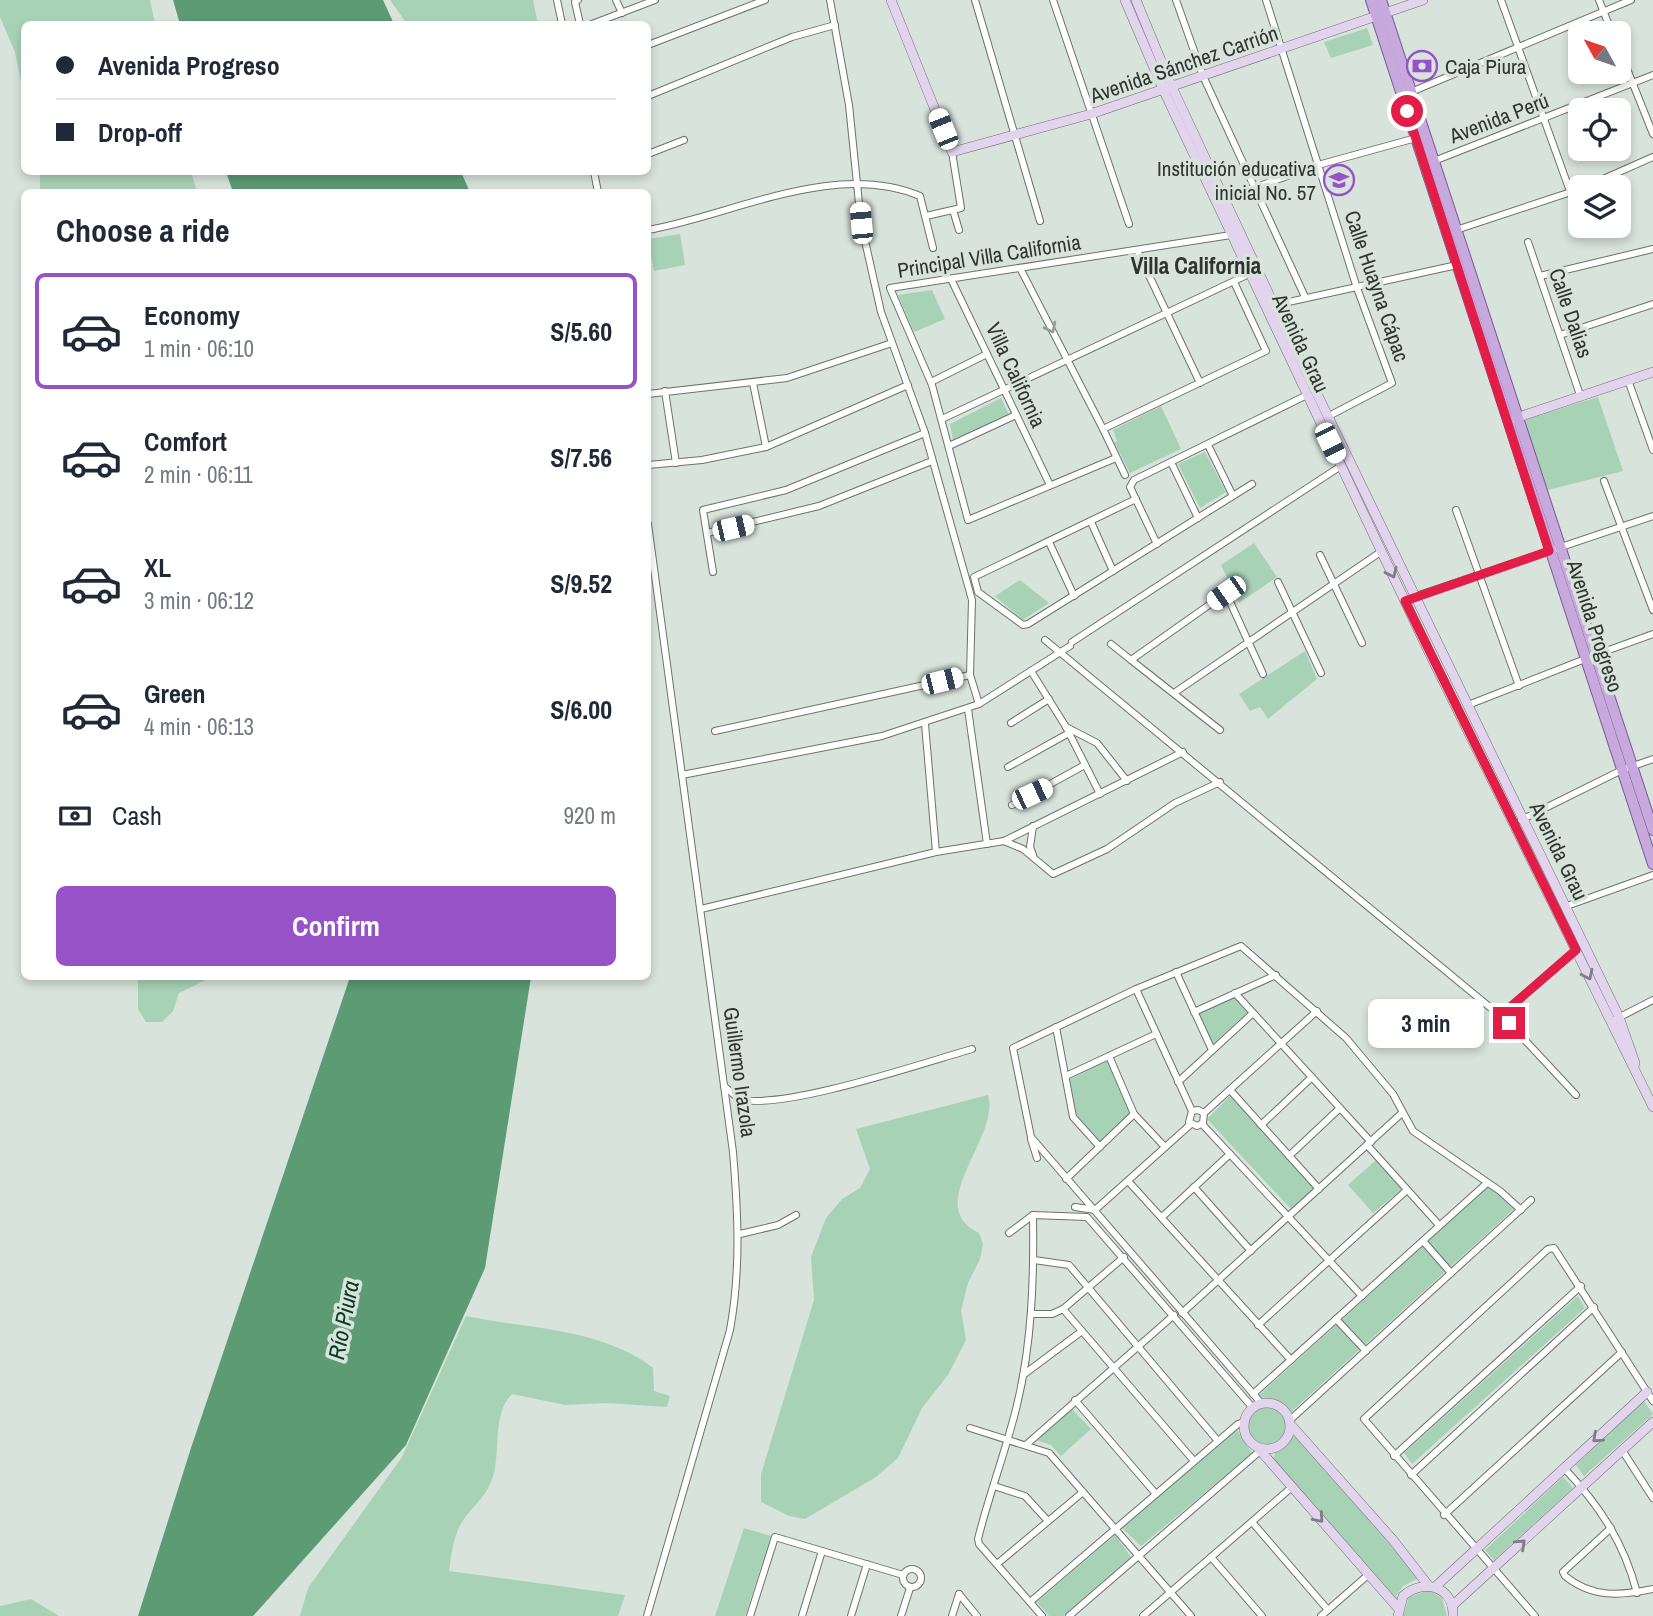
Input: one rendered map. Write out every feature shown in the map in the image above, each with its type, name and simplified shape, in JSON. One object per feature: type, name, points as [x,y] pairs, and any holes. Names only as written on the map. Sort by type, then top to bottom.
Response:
[{"type":"main road","name":"Avenida Progreso","points":[[1371,0],[1381,16],[1411,92],[1434,161],[1452,231],[1627,768],[1653,864]]},
{"type":"main road","name":"Avenida Progreso","points":[[1381,0],[1381,16],[1416,138],[1452,231],[1457,265],[1512,419]]},
{"type":"main road","name":"Avenida Progreso","points":[[1627,768],[1653,830]]},
{"type":"street","points":[[557,0],[561,21]]},
{"type":"street","points":[[579,0],[575,2],[579,21]]},
{"type":"street","points":[[616,0],[622,13]]},
{"type":"street","points":[[600,21],[655,0]]},
{"type":"street","points":[[651,44],[765,0]]},
{"type":"street","points":[[830,0],[849,104],[861,223],[881,312],[925,433],[972,600],[970,675],[979,704]]},
{"type":"street","points":[[891,0],[952,152],[961,208],[926,216]]},
{"type":"street","points":[[975,0],[1040,221]]},
{"type":"street","points":[[1053,0],[1129,224]]},
{"type":"street","name":"Avenida Grau","points":[[1125,0],[1167,87],[1226,198],[1307,395],[1323,419],[1341,466],[1405,601],[1513,823],[1561,908],[1615,1019],[1653,1107]]},
{"type":"street","name":"Avenida Grau","points":[[1136,0],[1167,87],[1249,274],[1269,306],[1323,419],[1415,596],[1524,818],[1576,950],[1615,1019]]},
{"type":"street","points":[[1176,0],[1203,76],[1305,297]]},
{"type":"street","name":"Calle Huayna Cápac","points":[[1266,0],[1357,288],[1392,383],[1323,419]]},
{"type":"street","name":"Avenida Sánchez Carrión","points":[[952,152],[1091,114],[1423,0]]},
{"type":"street","points":[[1502,0],[1568,185]]},
{"type":"street","points":[[1599,0],[1608,21]]},
{"type":"street","points":[[1411,92],[1631,0]]},
{"type":"street","points":[[651,95],[792,37],[835,26]]},
{"type":"street","name":"Avenida Perú","points":[[1434,161],[1545,120],[1653,75]]},
{"type":"street","points":[[1631,79],[1653,134]]},
{"type":"street","points":[[1226,198],[1318,165],[1416,138]]},
{"type":"street","points":[[651,152],[684,140]]},
{"type":"street","points":[[1612,175],[1653,157]]},
{"type":"street","points":[[651,229],[814,187],[857,182],[920,196],[933,248]]},
{"type":"street","points":[[1452,231],[1568,195]]},
{"type":"street","points":[[953,210],[958,230]]},
{"type":"street","name":"Principal Villa California","points":[[1049,485],[968,520],[931,382],[890,288],[1231,235]]},
{"type":"street","name":"Calle Dalias","points":[[1528,242],[1580,395]]},
{"type":"street","points":[[1540,276],[1653,249]]},
{"type":"street","points":[[1136,250],[1200,383]]},
{"type":"street","points":[[1269,306],[1457,265]]},
{"type":"street","points":[[1020,268],[1125,475]]},
{"type":"street","points":[[942,419],[1249,274]]},
{"type":"street","name":"Villa California","points":[[951,279],[1049,485]]},
{"type":"street","points":[[1103,429],[1266,351],[1234,282]]},
{"type":"street","points":[[1560,335],[1653,304]]},
{"type":"street","points":[[651,393],[787,378],[892,343]]},
{"type":"street","points":[[931,382],[987,354]]},
{"type":"street","points":[[1512,419],[1653,372]]},
{"type":"street","points":[[1628,380],[1653,450]]},
{"type":"street","points":[[753,383],[766,447]]},
{"type":"street","points":[[651,465],[766,447],[908,385]]},
{"type":"street","points":[[665,391],[676,463]]},
{"type":"street","points":[[1157,544],[1130,487],[1134,480],[1307,395]]},
{"type":"street","points":[[949,446],[1016,415]]},
{"type":"street","points":[[713,572],[703,510],[786,490],[925,433]]},
{"type":"street","points":[[1208,445],[1233,496]]},
{"type":"street","points":[[1049,485],[1116,458]]},
{"type":"street","points":[[707,533],[818,506],[932,461]]},
{"type":"street","points":[[1171,462],[1198,518]]},
{"type":"street","points":[[682,775],[882,736],[979,704],[1341,466]]},
{"type":"street","points":[[1604,481],[1653,610]]},
{"type":"street","points":[[1136,499],[974,577],[978,592],[1026,625],[1252,484]]},
{"type":"street","points":[[1456,510],[1519,686]]},
{"type":"street","points":[[1405,601],[1653,516]]},
{"type":"street","points":[[1091,522],[1114,571]]},
{"type":"street","points":[[1049,542],[1074,596]]},
{"type":"street","name":"Guillermo Irazola","points":[[648,1616],[730,1330],[736,1295],[740,1234],[724,1086],[651,546]]},
{"type":"street","points":[[1174,693],[1382,551]]},
{"type":"street","points":[[1320,555],[1362,643]]},
{"type":"street","points":[[1278,582],[1321,673]]},
{"type":"street","points":[[1131,660],[1226,593],[1264,674]]},
{"type":"street","points":[[1468,705],[1653,634]]},
{"type":"street","points":[[1045,640],[1500,1016],[1576,1095]]},
{"type":"street","points":[[1111,644],[1220,730]]},
{"type":"street","points":[[1031,671],[1067,730],[1100,794]]},
{"type":"street","points":[[715,731],[970,675]]},
{"type":"street","points":[[1011,723],[1049,699]]},
{"type":"street","points":[[968,709],[987,844]]},
{"type":"street","points":[[925,724],[936,852]]},
{"type":"street","points":[[1067,730],[1097,743],[1127,781]]},
{"type":"street","points":[[1008,767],[1067,730]]},
{"type":"street","points":[[701,909],[936,852],[1004,841],[1183,752]]},
{"type":"street","points":[[1513,823],[1627,768],[1653,759]]},
{"type":"street","points":[[1012,805],[1083,765]]},
{"type":"street","points":[[1033,826],[1030,847],[1034,857],[1048,873],[1062,871],[1107,849],[1192,794],[1220,782]]},
{"type":"street","points":[[1004,841],[1034,857]]},
{"type":"street","points":[[1561,908],[1653,875]]},
{"type":"street","points":[[1037,1158],[1013,1048],[1136,989],[1237,945],[1317,1011],[1380,1075],[1417,1135],[1521,1210]]},
{"type":"street","points":[[1500,1016],[1576,950]]},
{"type":"street","points":[[1176,972],[1212,1050]]},
{"type":"street","points":[[1194,1012],[1276,975]]},
{"type":"street","points":[[1136,989],[1192,1111]]},
{"type":"street","points":[[1235,993],[1340,1108],[1439,1225]]},
{"type":"street","points":[[1615,1019],[1653,1000]]},
{"type":"street","points":[[1202,1124],[1204,1113],[1317,1011]]},
{"type":"street","points":[[1178,1082],[1253,1013]]},
{"type":"street","points":[[1056,1027],[1073,1117],[1100,1147]]},
{"type":"street","points":[[1066,1076],[1156,1034]]},
{"type":"street","points":[[724,1086],[739,1099],[772,1100],[814,1093],[972,1049]]},
{"type":"street","points":[[1109,1056],[1135,1114],[1165,1147]]},
{"type":"street","points":[[1261,1125],[1312,1077]]},
{"type":"street","points":[[1230,1090],[1319,1189]]},
{"type":"street","points":[[1289,1156],[1340,1108]]},
{"type":"street","points":[[1192,1111],[1204,1113]]},
{"type":"street","points":[[1191,1124],[1188,1119],[1192,1111]]},
{"type":"street","points":[[1066,1178],[1135,1114]]},
{"type":"street","points":[[1182,1312],[1402,1114]]},
{"type":"street","points":[[1075,1207],[1095,1210],[1191,1124],[1202,1124],[1362,1296]]},
{"type":"street","points":[[1031,1138],[1253,1394],[1257,1406]]},
{"type":"street","points":[[1162,1217],[1230,1154]]},
{"type":"street","points":[[1128,1181],[1291,1360]]},
{"type":"street","points":[[1253,1394],[1487,1183]]},
{"type":"street","points":[[1194,1187],[1251,1251]]},
{"type":"street","points":[[1258,1325],[1407,1190]]},
{"type":"street","points":[[1069,1616],[1259,1449],[1279,1447],[1289,1435],[1290,1422],[1531,1200]]},
{"type":"street","points":[[1034,1214],[1031,1314],[1023,1375],[1008,1440],[978,1539],[1042,1616]]},
{"type":"street","points":[[1009,1233],[1034,1214],[1087,1217],[1257,1406],[1281,1407],[1290,1422],[1432,1586],[1445,1593],[1453,1613],[1493,1569],[1653,1422]]},
{"type":"street","points":[[740,1234],[778,1225],[796,1215]]},
{"type":"street","points":[[1423,1241],[1451,1273]]},
{"type":"street","points":[[1535,1616],[1444,1515],[1364,1419],[1549,1249],[1558,1251],[1653,1402]]},
{"type":"street","points":[[1031,1314],[1052,1314],[1063,1309],[1124,1257]]},
{"type":"street","points":[[1034,1260],[1063,1262],[1089,1287],[1218,1441]]},
{"type":"street","points":[[1394,1456],[1581,1286]]},
{"type":"street","points":[[1410,1475],[1594,1307]]},
{"type":"street","points":[[1063,1309],[1194,1461]]},
{"type":"street","points":[[1027,1444],[1174,1315]]},
{"type":"street","points":[[1336,1319],[1366,1351]]},
{"type":"street","points":[[1023,1375],[1082,1331]]},
{"type":"street","points":[[1444,1515],[1622,1352]]},
{"type":"street","points":[[1244,1422],[1247,1437],[1368,1575],[1397,1613],[1410,1590],[1432,1586],[1647,1392]]},
{"type":"street","points":[[1075,1400],[1156,1494]]},
{"type":"street","points":[[1030,1602],[1194,1461],[1244,1422],[1257,1406]]},
{"type":"street","points":[[970,1428],[1049,1453],[1191,1616]]},
{"type":"street","points":[[1622,1450],[1653,1498]]},
{"type":"street","points":[[1564,1468],[1611,1528],[1629,1560],[1637,1592]]},
{"type":"street","points":[[994,1486],[1025,1496],[1048,1521]]},
{"type":"street","points":[[1143,1616],[1292,1487]]},
{"type":"street","points":[[997,1564],[1083,1492]]},
{"type":"street","points":[[1251,1522],[1328,1610]]},
{"type":"street","points":[[1611,1528],[1563,1573],[1573,1583],[1598,1593],[1653,1589]]},
{"type":"street","points":[[750,1616],[775,1537],[903,1575]]},
{"type":"street","points":[[802,1616],[822,1551]]},
{"type":"street","points":[[1211,1557],[1262,1616]]},
{"type":"street","points":[[851,1616],[867,1564]]},
{"type":"street","points":[[901,1616],[909,1588],[920,1583],[919,1573],[911,1569],[903,1575]]},
{"type":"street","points":[[903,1575],[903,1582],[909,1588]]},
{"type":"street","points":[[1321,1616],[1368,1575]]},
{"type":"street","points":[[952,1616],[959,1594],[977,1616]]},
{"type":"shaded area","points":[[0,0],[150,0],[154,21],[21,21],[21,82],[15,52],[0,17]]},
{"type":"shaded area","points":[[390,0],[533,0],[537,21],[405,21]]},
{"type":"shaded area","points":[[1367,28],[1373,45],[1331,58],[1324,42]]},
{"type":"shaded area","points":[[40,175],[192,175],[196,189],[40,189]]},
{"type":"shaded area","points":[[680,234],[685,265],[654,271],[651,239]]},
{"type":"shaded area","points":[[932,290],[945,319],[914,332],[898,295]]},
{"type":"shaded area","points":[[1598,397],[1623,471],[1544,491],[1522,421]]},
{"type":"shaded area","points":[[1001,398],[1009,415],[953,440],[950,424]]},
{"type":"shaded area","points":[[1161,406],[1181,449],[1130,473],[1114,442],[1117,441],[1113,430]]},
{"type":"shaded area","points":[[1205,452],[1226,492],[1200,508],[1178,464]]},
{"type":"shaded area","points":[[1254,543],[1277,577],[1239,603],[1221,565]]},
{"type":"shaded area","points":[[1020,580],[1049,603],[1023,620],[995,596]]},
{"type":"shaded area","points":[[1305,651],[1317,679],[1268,719],[1260,707],[1250,711],[1239,694]]},
{"type":"shaded area","points":[[138,980],[206,980],[179,993],[173,1011],[162,1022],[146,1022],[138,1009]]},
{"type":"shaded area","points":[[1234,996],[1249,1011],[1213,1044],[1198,1013]]},
{"type":"shaded area","points":[[1107,1060],[1132,1112],[1101,1142],[1076,1114],[1070,1079]]},
{"type":"shaded area","points":[[988,1095],[989,1112],[960,1189],[958,1206],[963,1221],[979,1233],[983,1244],[961,1311],[966,1340],[948,1375],[922,1408],[898,1458],[876,1477],[805,1519],[789,1516],[761,1502],[761,1474],[814,1300],[811,1257],[826,1218],[842,1199],[860,1188],[870,1169],[856,1129]]},
{"type":"shaded area","points":[[1230,1096],[1315,1188],[1291,1209],[1207,1119]]},
{"type":"shaded area","points":[[1376,1160],[1402,1189],[1373,1213],[1348,1185]]},
{"type":"shaded area","points":[[1489,1186],[1514,1209],[1291,1412],[1282,1403],[1258,1396]]},
{"type":"shaded area","points":[[1578,1296],[1585,1308],[1412,1464],[1404,1453]]},
{"type":"shaded area","points":[[466,1316],[563,1332],[611,1345],[653,1368],[654,1391],[670,1396],[667,1407],[606,1403],[565,1405],[512,1394],[502,1411],[496,1463],[491,1481],[461,1524],[454,1544],[449,1571],[625,1595],[618,1616],[300,1616],[308,1588],[402,1457]]},
{"type":"shaded area","points":[[1644,1401],[1653,1414],[1584,1476],[1576,1465]]},
{"type":"shaded area","points":[[1071,1408],[1091,1429],[1061,1456],[1051,1445],[1036,1440]]},
{"type":"shaded area","points":[[1267,1408],[1281,1413],[1286,1427],[1281,1441],[1267,1446],[1253,1441],[1248,1427],[1253,1413]]},
{"type":"shaded area","points":[[1237,1430],[1252,1453],[1141,1546],[1122,1528]]},
{"type":"shaded area","points":[[1293,1436],[1297,1436],[1419,1578],[1403,1586],[1396,1596],[1398,1598],[1395,1599],[1273,1460],[1275,1453]]},
{"type":"shaded area","points":[[1563,1477],[1573,1488],[1494,1560],[1485,1550]]},
{"type":"shaded area","points":[[744,1528],[771,1536],[745,1616],[715,1616]]},
{"type":"shaded area","points":[[1115,1535],[1131,1557],[1063,1616],[1049,1616],[1037,1602]]},
{"type":"shaded area","points":[[1429,1590],[1442,1598],[1447,1616],[1403,1616],[1409,1597]]},
{"type":"shaded area","points":[[31,1599],[59,1616],[0,1616],[0,1606]]},
{"type":"water","points":[[173,0],[383,0],[393,21],[179,21]]},
{"type":"water","points":[[227,175],[462,175],[469,189],[232,189]]},
{"type":"water","name":"Río Piura","points":[[349,980],[531,980],[485,1268],[406,1445],[253,1616],[138,1616],[191,1448]]},
{"type":"place","name":"Caja Piura","points":[[1422,66]]},
{"type":"place","name":"Institución educativa inicial No. 57","points":[[1339,180]]},
{"type":"district","name":"Villa California","points":[[1196,265]]},
{"type":"route","points":[[1407,111],[1549,551],[1405,601],[1576,950],[1500,1016],[1509,1023]]}]
